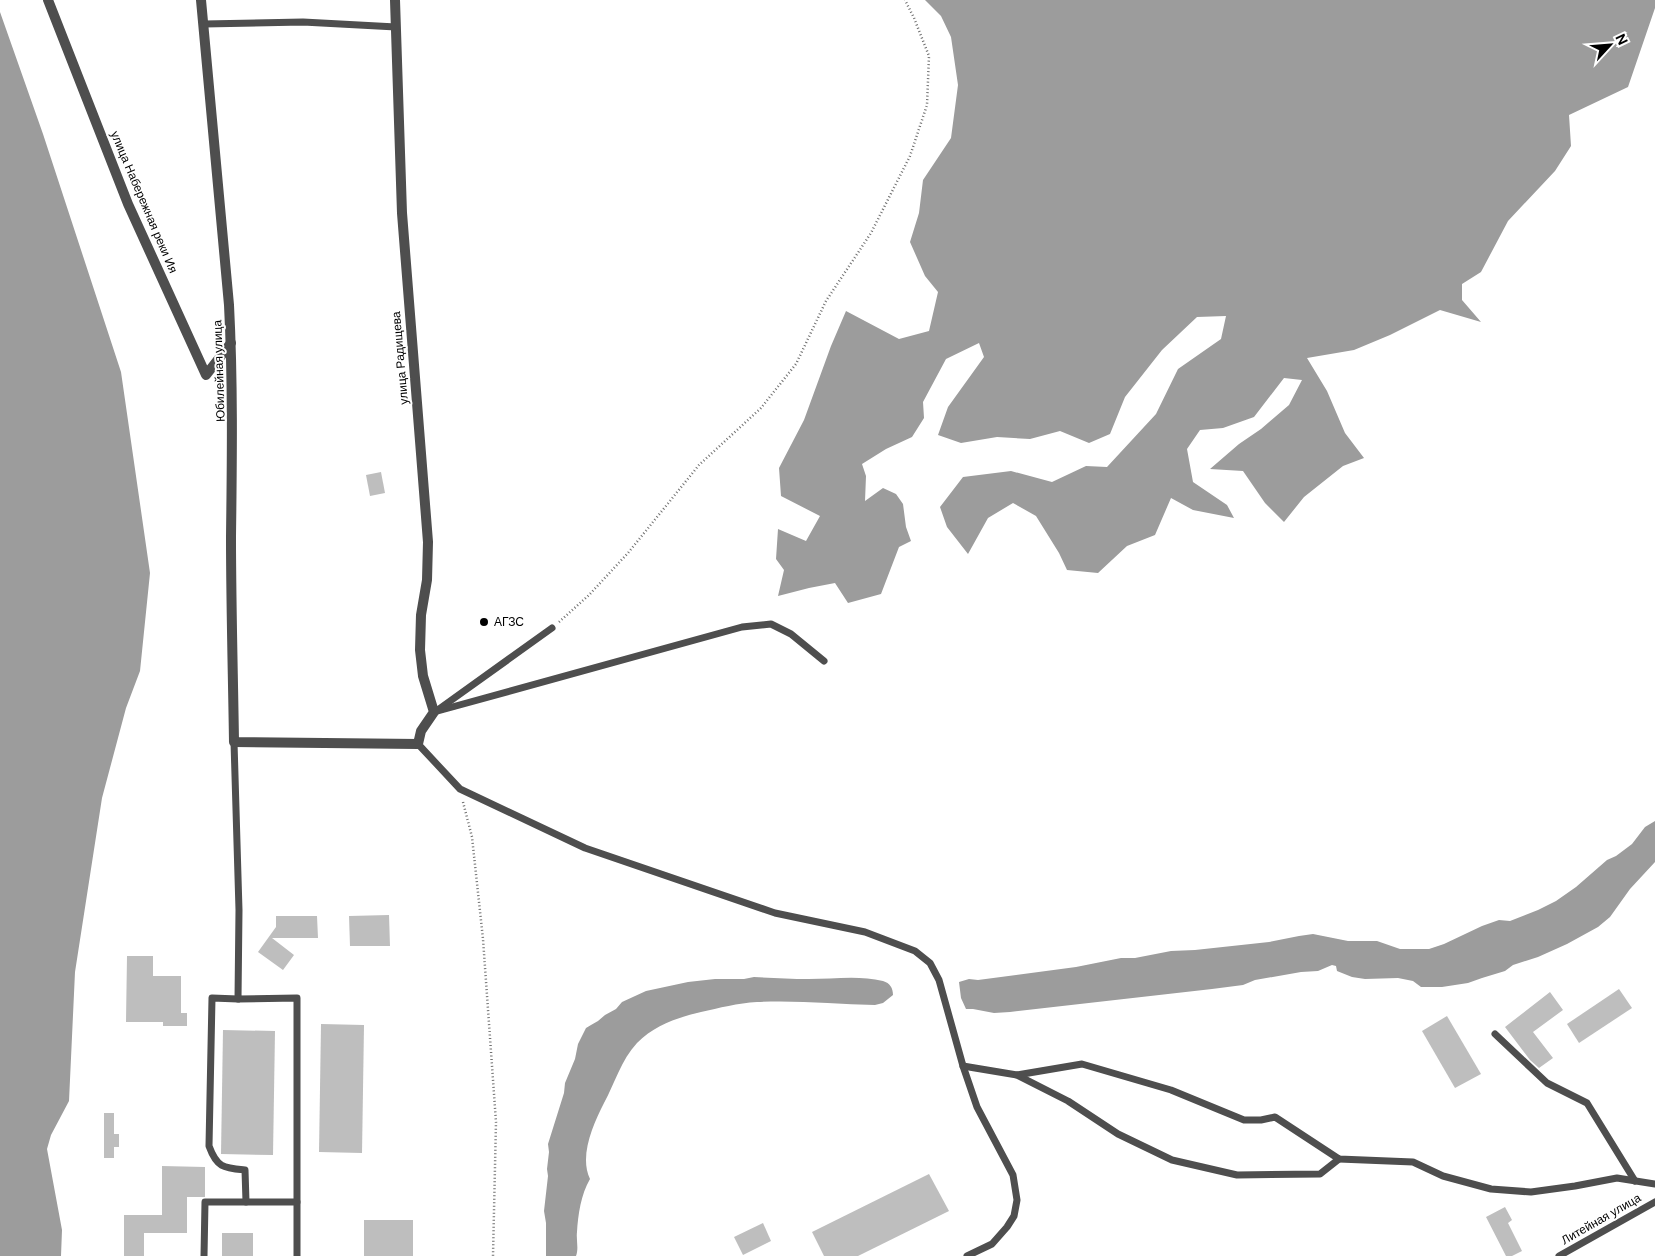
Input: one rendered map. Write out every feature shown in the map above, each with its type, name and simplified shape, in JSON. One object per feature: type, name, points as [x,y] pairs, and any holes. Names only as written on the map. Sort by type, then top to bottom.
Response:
[{"type":"street","name":"улица Набережная реки Ия","points":[[48,0],[128,204],[206,375],[231,343]]},
{"type":"street","name":"Юбилейная улица","points":[[201,0],[231,343],[233,430],[231,582],[234,742]]},
{"type":"street","name":"улица Радищева","points":[[395,0],[402,212],[428,542],[427,580],[421,615],[420,650],[423,676],[434,712]]},
{"type":"street","points":[[234,742],[418,744],[421,731],[434,712]]},
{"type":"lane","points":[[204,24],[303,22],[396,27]]},
{"type":"lane","points":[[434,712],[742,627],[771,624],[791,634],[824,661]]},
{"type":"lane","points":[[434,712],[552,628]]},
{"type":"lane","points":[[234,742],[240,910],[238,999]]},
{"type":"lane","points":[[418,744],[460,789],[585,848],[775,913],[865,932],[915,951],[930,963],[939,980],[963,1066],[977,1107],[1013,1175],[1017,1200],[1014,1216],[1008,1227],[992,1244],[967,1256]]},
{"type":"lane","points":[[246,1202],[245,1170],[224,1168],[216,1160],[210,1146],[212,998],[297,998],[297,1256]]},
{"type":"lane","points":[[1495,1034],[1547,1084],[1587,1103],[1635,1181]]},
{"type":"lane","points":[[1017,1075],[1082,1064],[1171,1090],[1244,1120],[1261,1120],[1274,1117],[1340,1159],[1413,1162],[1443,1176],[1491,1189],[1531,1192],[1617,1178],[1655,1184]]},
{"type":"lane","points":[[963,1066],[1017,1075],[1068,1101],[1118,1134],[1172,1160],[1237,1175],[1320,1174],[1340,1159]]},
{"type":"lane","points":[[204,1256],[205,1202],[297,1202]]},
{"type":"lane","name":"Литейная улица","points":[[1559,1256],[1655,1202]]},
{"type":"path","points":[[552,628],[589,595],[628,553],[699,465],[761,408],[796,364],[826,301],[871,233],[910,156],[927,105],[929,56],[905,0]]},
{"type":"path","points":[[460,789],[472,837],[496,1112],[493,1256]]},
{"type":"shaded area","points":[[925,0],[1655,0],[1655,8],[1628,87],[1569,115],[1571,146],[1555,171],[1508,221],[1481,272],[1462,284],[1462,300],[1481,322],[1440,310],[1390,335],[1354,350],[1307,358],[1327,391],[1345,433],[1364,458],[1343,466],[1304,497],[1284,522],[1265,503],[1243,471],[1210,469],[1289,405],[1302,380],[1284,378],[1254,417],[1223,428],[1200,430],[1187,449],[1193,482],[1227,505],[1234,518],[1193,510],[1171,498],[1155,535],[1127,546],[1098,573],[1067,570],[1059,553],[1036,516],[1013,503],[988,518],[968,554],[947,527],[940,507],[963,477],[1011,471],[1052,482],[1086,466],[1107,467],[1156,414],[1178,369],[1221,339],[1226,316],[1197,317],[1162,350],[1125,397],[1110,434],[1089,443],[1060,431],[1030,439],[997,437],[961,443],[938,435],[948,407],[984,357],[979,343],[946,359],[923,402],[924,418],[912,437],[886,449],[862,464],[866,476],[865,501],[883,488],[896,494],[903,504],[906,527],[911,541],[899,547],[881,594],[848,603],[835,583],[778,596],[784,570],[776,559],[778,529],[806,541],[820,516],[781,496],[779,468],[804,420],[846,311],[899,339],[929,331],[938,292],[925,276],[910,242],[919,213],[923,180],[951,138],[958,85],[951,37],[941,16]]},
{"type":"shaded area","points":[[0,12],[43,134],[121,372],[150,573],[140,671],[126,708],[102,798],[75,972],[69,1101],[51,1135],[47,1149],[62,1230],[61,1256],[0,1256]]},
{"type":"shaded area","points":[[1655,821],[1655,862],[1630,889],[1610,917],[1598,927],[1567,944],[1538,957],[1513,965],[1505,971],[1468,983],[1442,987],[1421,987],[1413,981],[1398,978],[1365,979],[1352,977],[1337,971],[1336,966],[1332,965],[1318,971],[1255,980],[1243,985],[1010,1012],[994,1013],[966,1009],[961,998],[959,982],[969,979],[978,980],[1076,967],[1171,951],[1269,942],[1313,934],[1348,941],[1377,941],[1400,949],[1429,949],[1482,926],[1499,920],[1510,921],[1556,901],[1576,887],[1607,860],[1632,844],[1645,827]]},
{"type":"shaded area","points":[[754,977],[874,979],[889,984],[893,995],[883,1003],[875,1005],[786,1001],[736,1005],[683,1017],[651,1031],[637,1043],[622,1064],[592,1131],[586,1161],[590,1179],[584,1191],[579,1212],[576,1256],[546,1256],[544,1211],[548,1176],[548,1144],[564,1093],[565,1083],[575,1059],[578,1044],[586,1028],[616,1009],[622,1002],[646,991],[688,982]]},
{"type":"building","points":[[381,472],[385,493],[370,496],[366,475]]},
{"type":"building","points":[[389,915],[390,946],[350,946],[349,916]]},
{"type":"building","points":[[276,916],[317,916],[318,938],[272,938],[294,955],[283,970],[258,952],[276,927]]},
{"type":"building","points":[[127,956],[153,956],[153,976],[181,976],[181,1013],[187,1013],[187,1026],[163,1026],[163,1022],[126,1022]]},
{"type":"building","points":[[1619,989],[1632,1008],[1579,1043],[1567,1024]]},
{"type":"building","points":[[1550,992],[1563,1010],[1533,1032],[1553,1058],[1539,1068],[1530,1060],[1505,1027]]},
{"type":"building","points":[[1447,1016],[1481,1074],[1455,1088],[1422,1031]]},
{"type":"building","points":[[321,1024],[364,1025],[362,1153],[319,1152]]},
{"type":"building","points":[[223,1030],[275,1031],[273,1155],[221,1154]]},
{"type":"building","points":[[104,1113],[114,1113],[114,1134],[119,1134],[119,1147],[114,1147],[114,1158],[104,1158]]},
{"type":"building","points":[[162,1166],[205,1167],[205,1197],[187,1197],[187,1233],[144,1233],[144,1256],[124,1256],[124,1215],[162,1215]]},
{"type":"building","points":[[929,1174],[949,1211],[858,1256],[824,1256],[812,1232]]},
{"type":"building","points":[[1505,1207],[1512,1220],[1508,1223],[1522,1251],[1512,1256],[1506,1256],[1486,1217]]},
{"type":"building","points":[[364,1220],[413,1220],[413,1256],[364,1256]]},
{"type":"building","points":[[763,1223],[771,1241],[743,1255],[734,1237]]},
{"type":"building","points":[[222,1233],[253,1233],[253,1256],[222,1256]]},
{"type":"place","name":"АГЗС","points":[[484,622]]}]
